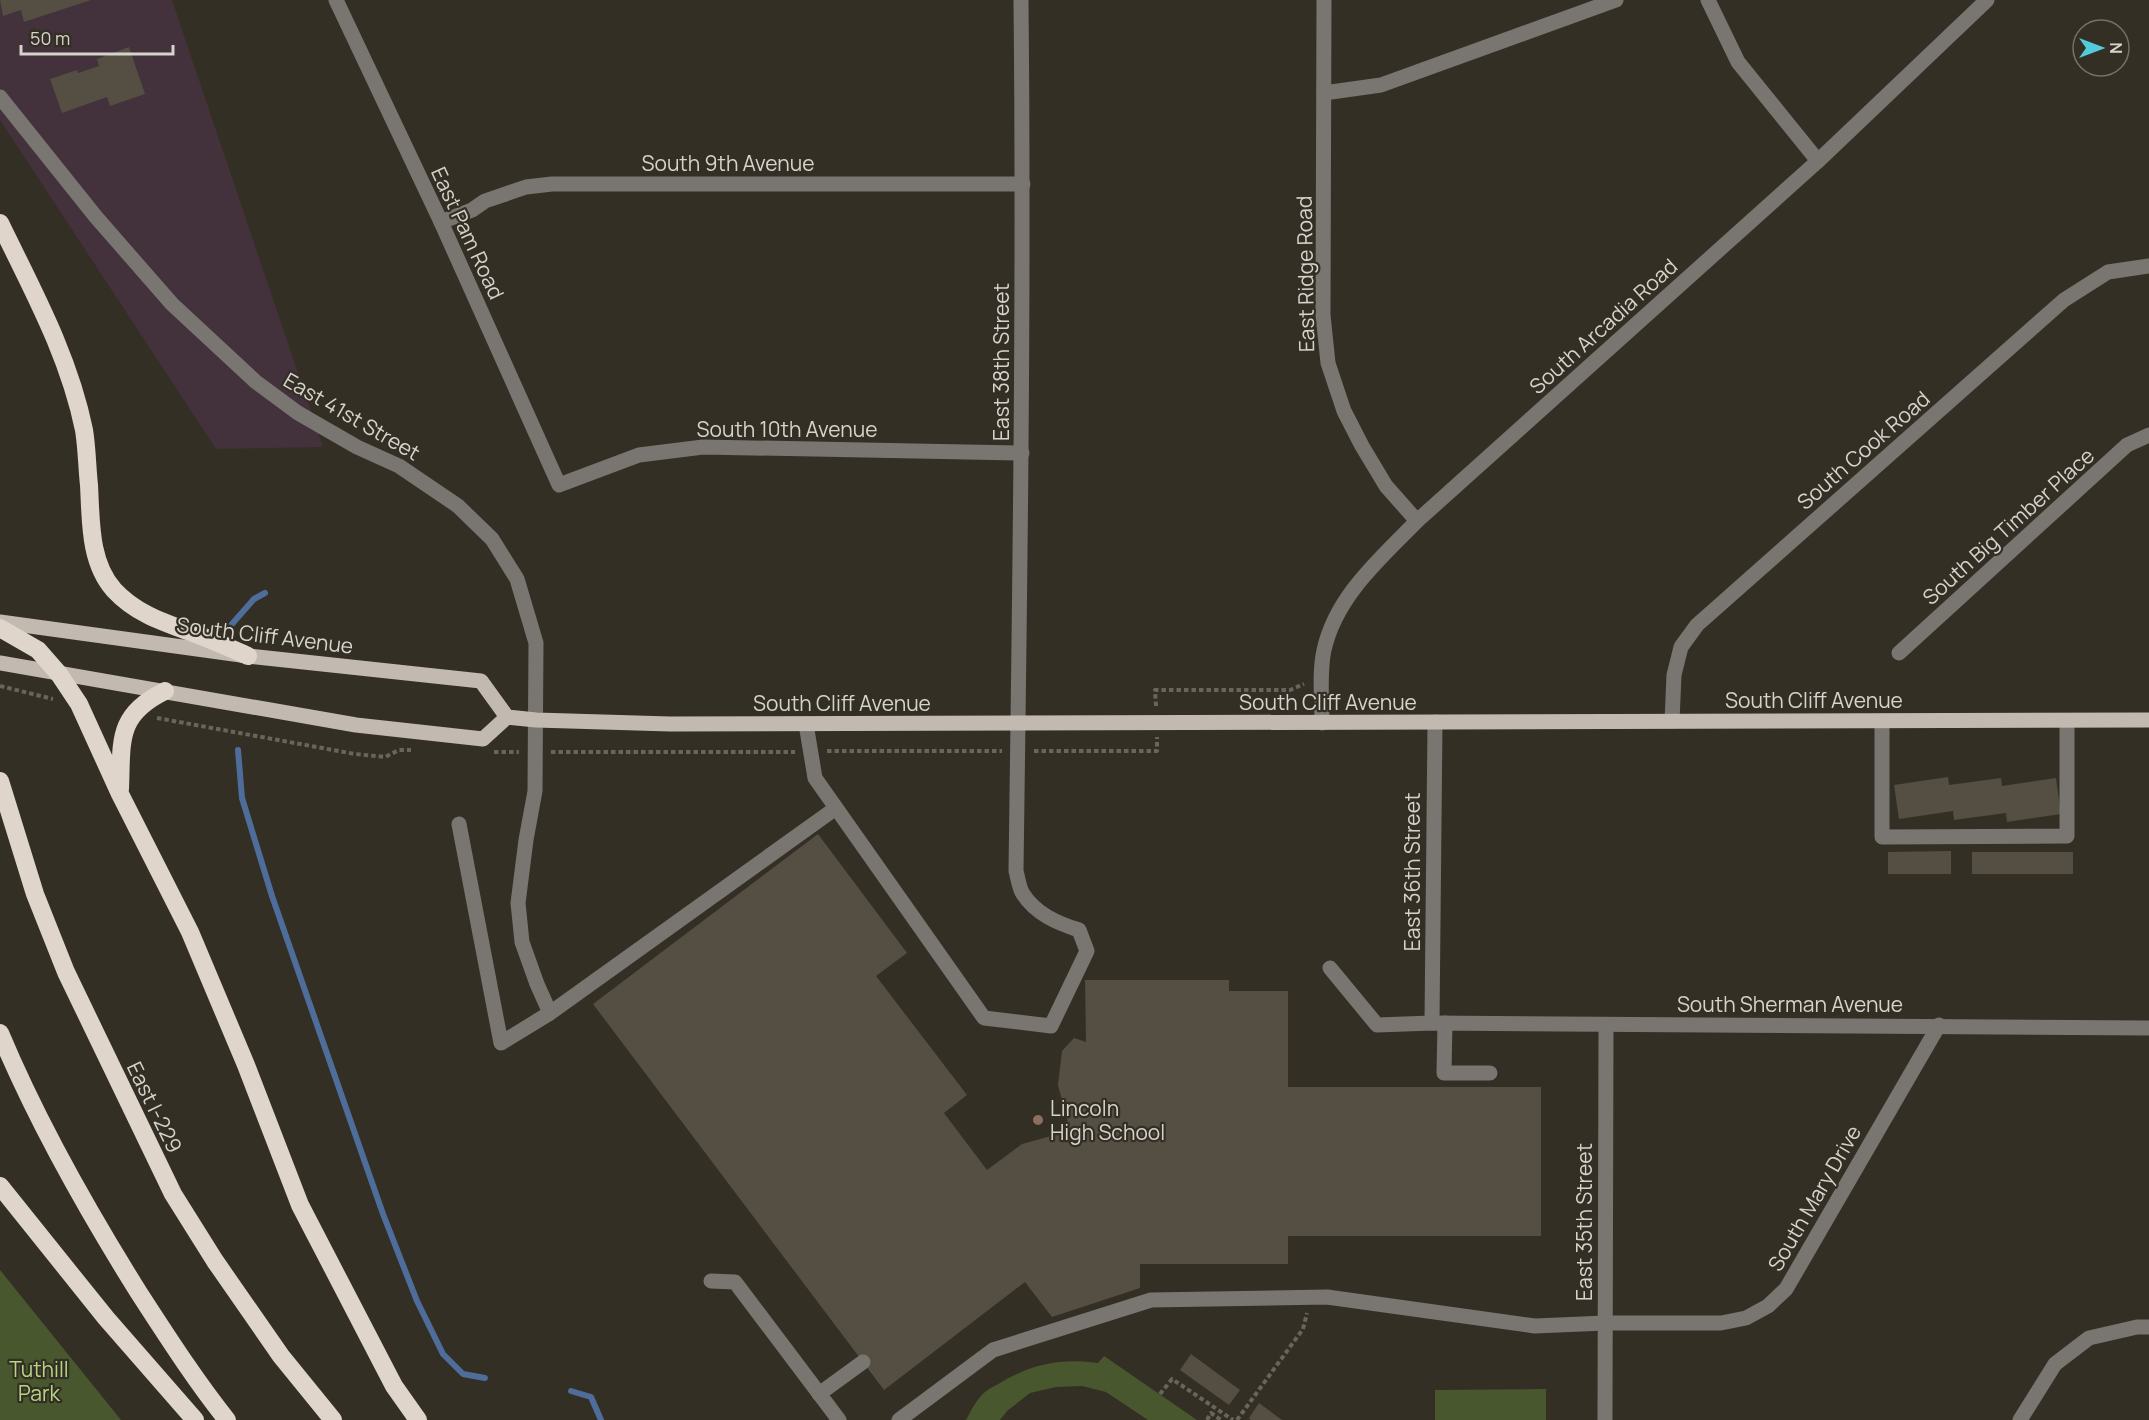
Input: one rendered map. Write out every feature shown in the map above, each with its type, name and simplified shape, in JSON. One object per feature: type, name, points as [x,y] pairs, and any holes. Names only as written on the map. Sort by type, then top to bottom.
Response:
[{"type":"highway","points":[[0,224],[52,329],[77,402],[84,432],[93,540],[99,566],[104,576],[119,595],[149,617],[248,656]]},
{"type":"highway","points":[[0,628],[38,650],[59,674],[79,704],[120,794],[190,932],[246,1065],[300,1206],[394,1386],[418,1420]]},
{"type":"highway","points":[[120,794],[123,734],[133,714],[147,700],[165,692]]},
{"type":"highway","name":"East I-229","points":[[0,781],[35,894],[66,972],[173,1194],[215,1261],[275,1346],[333,1420]]},
{"type":"highway","points":[[0,1033],[37,1113],[111,1249],[165,1333],[227,1420]]},
{"type":"highway","points":[[0,1186],[106,1318],[195,1420]]},
{"type":"main road","name":"South Cliff Avenue","points":[[0,622],[248,656],[481,681],[507,717],[536,720],[670,724],[2149,720]]},
{"type":"main road","points":[[0,663],[356,725],[483,739],[507,717]]},
{"type":"street","name":"East Pam Road","points":[[336,0],[441,222],[558,485]]},
{"type":"street","name":"East 38th Street","points":[[836,808],[984,1018],[1051,1026],[1088,951],[1079,930],[1052,921],[1035,908],[1023,893],[1016,871],[1022,453],[1021,0]]},
{"type":"street","name":"East Ridge Road","points":[[1324,0],[1323,315],[1328,363],[1344,411],[1362,446],[1386,486],[1417,521]]},
{"type":"street","points":[[1324,93],[1381,85],[1616,0]]},
{"type":"street","points":[[1708,0],[1738,62],[1818,161]]},
{"type":"street","name":"South Arcadia Road","points":[[1322,723],[1324,650],[1340,609],[1358,582],[1417,521],[1818,161],[1987,0]]},
{"type":"street","name":"East 41st Street","points":[[0,98],[96,217],[172,304],[256,382],[298,413],[357,447],[399,466],[458,506],[492,539],[517,579],[536,643],[535,790],[518,903],[522,942],[550,1013]]},
{"type":"street","name":"South 9th Avenue","points":[[441,222],[472,210],[485,201],[526,187],[552,184],[1023,184]]},
{"type":"street","name":"South Cook Road","points":[[1672,722],[1674,675],[1681,646],[1696,625],[2064,300],[2108,272],[2149,266]]},
{"type":"street","name":"South Big Timber Place","points":[[1899,653],[2127,445],[2149,435]]},
{"type":"street","name":"South 10th Avenue","points":[[558,485],[639,455],[703,447],[1022,453]]},
{"type":"street","points":[[1882,721],[1882,837],[2067,836],[2067,720]]},
{"type":"street","name":"East 36th Street","points":[[1435,722],[1439,1023],[1444,1073],[1490,1073]]},
{"type":"street","points":[[459,824],[501,1043],[550,1013],[836,808],[815,778],[806,724]]},
{"type":"street","name":"South Sherman Avenue","points":[[1330,968],[1377,1025],[1439,1023],[2149,1028]]},
{"type":"street","name":"East 35th Street","points":[[1605,1420],[1606,1025]]},
{"type":"street","name":"South Mary Drive","points":[[899,1420],[993,1350],[1151,1300],[1327,1297],[1535,1326],[1605,1323],[1721,1323],[1746,1318],[1768,1306],[1786,1289],[1939,1025]]},
{"type":"street","points":[[711,1281],[735,1282],[839,1420]]},
{"type":"street","points":[[2020,1420],[2055,1364],[2089,1338],[2137,1327],[2149,1327]]},
{"type":"street","points":[[819,1394],[863,1362]]},
{"type":"path","points":[[492,752],[1157,751],[1155,690],[1290,690],[1305,683],[1322,689]]},
{"type":"path","points":[[0,686],[79,704]]},
{"type":"path","points":[[133,714],[355,754],[386,757],[399,750],[419,751]]},
{"type":"path","points":[[1160,1394],[1172,1379],[1235,1420],[1303,1329],[1311,1298]]},
{"type":"path","points":[[1207,1420],[1211,1413],[1221,1420]]},
{"type":"shaded area","points":[[0,0],[172,0],[323,447],[216,449],[0,120]]},
{"type":"green space","name":"Tuthill Park","points":[[0,1270],[121,1420],[0,1420]]},
{"type":"green space","points":[[1104,1356],[1197,1420],[1148,1420],[1106,1392],[1082,1386],[1056,1387],[1030,1393],[1007,1411],[1000,1420],[966,1420],[984,1393],[1012,1376],[1035,1367],[1059,1362],[1098,1363]]},
{"type":"green space","points":[[1546,1389],[1546,1420],[1435,1420],[1435,1390]]},
{"type":"building","points":[[0,0],[91,0],[24,22],[21,10],[3,16]]},
{"type":"building","points":[[129,47],[145,94],[110,106],[107,97],[62,113],[50,79],[99,66],[97,59]]},
{"type":"building","points":[[1948,777],[1949,785],[2001,778],[2002,786],[2056,778],[2061,814],[2007,822],[2006,813],[1954,820],[1953,811],[1899,819],[1894,785]]},
{"type":"building","points":[[818,834],[907,953],[876,976],[967,1095],[944,1113],[987,1170],[1022,1144],[1070,1131],[1058,1085],[1062,1051],[1074,1038],[1086,1042],[1085,980],[1229,980],[1229,991],[1288,991],[1288,1087],[1541,1087],[1541,1236],[1288,1236],[1288,1264],[1140,1264],[1140,1288],[1052,1317],[1025,1282],[884,1390],[593,1004]]},
{"type":"building","points":[[1951,851],[1951,874],[1888,874],[1888,852]]},
{"type":"building","points":[[1972,852],[2073,852],[2073,874],[1972,874]]},
{"type":"building","points":[[1191,1354],[1240,1390],[1229,1405],[1180,1370]]},
{"type":"building","points":[[1259,1403],[1282,1420],[1251,1420],[1249,1418]]},
{"type":"waterway","points":[[232,624],[254,599],[265,593]]},
{"type":"waterway","points":[[238,750],[242,798],[272,896],[383,1214],[417,1301],[443,1354],[463,1374],[485,1378]]},
{"type":"waterway","points":[[571,1391],[591,1397],[601,1420]]},
{"type":"place","name":"Lincoln High School","points":[[1038,1120]]}]
